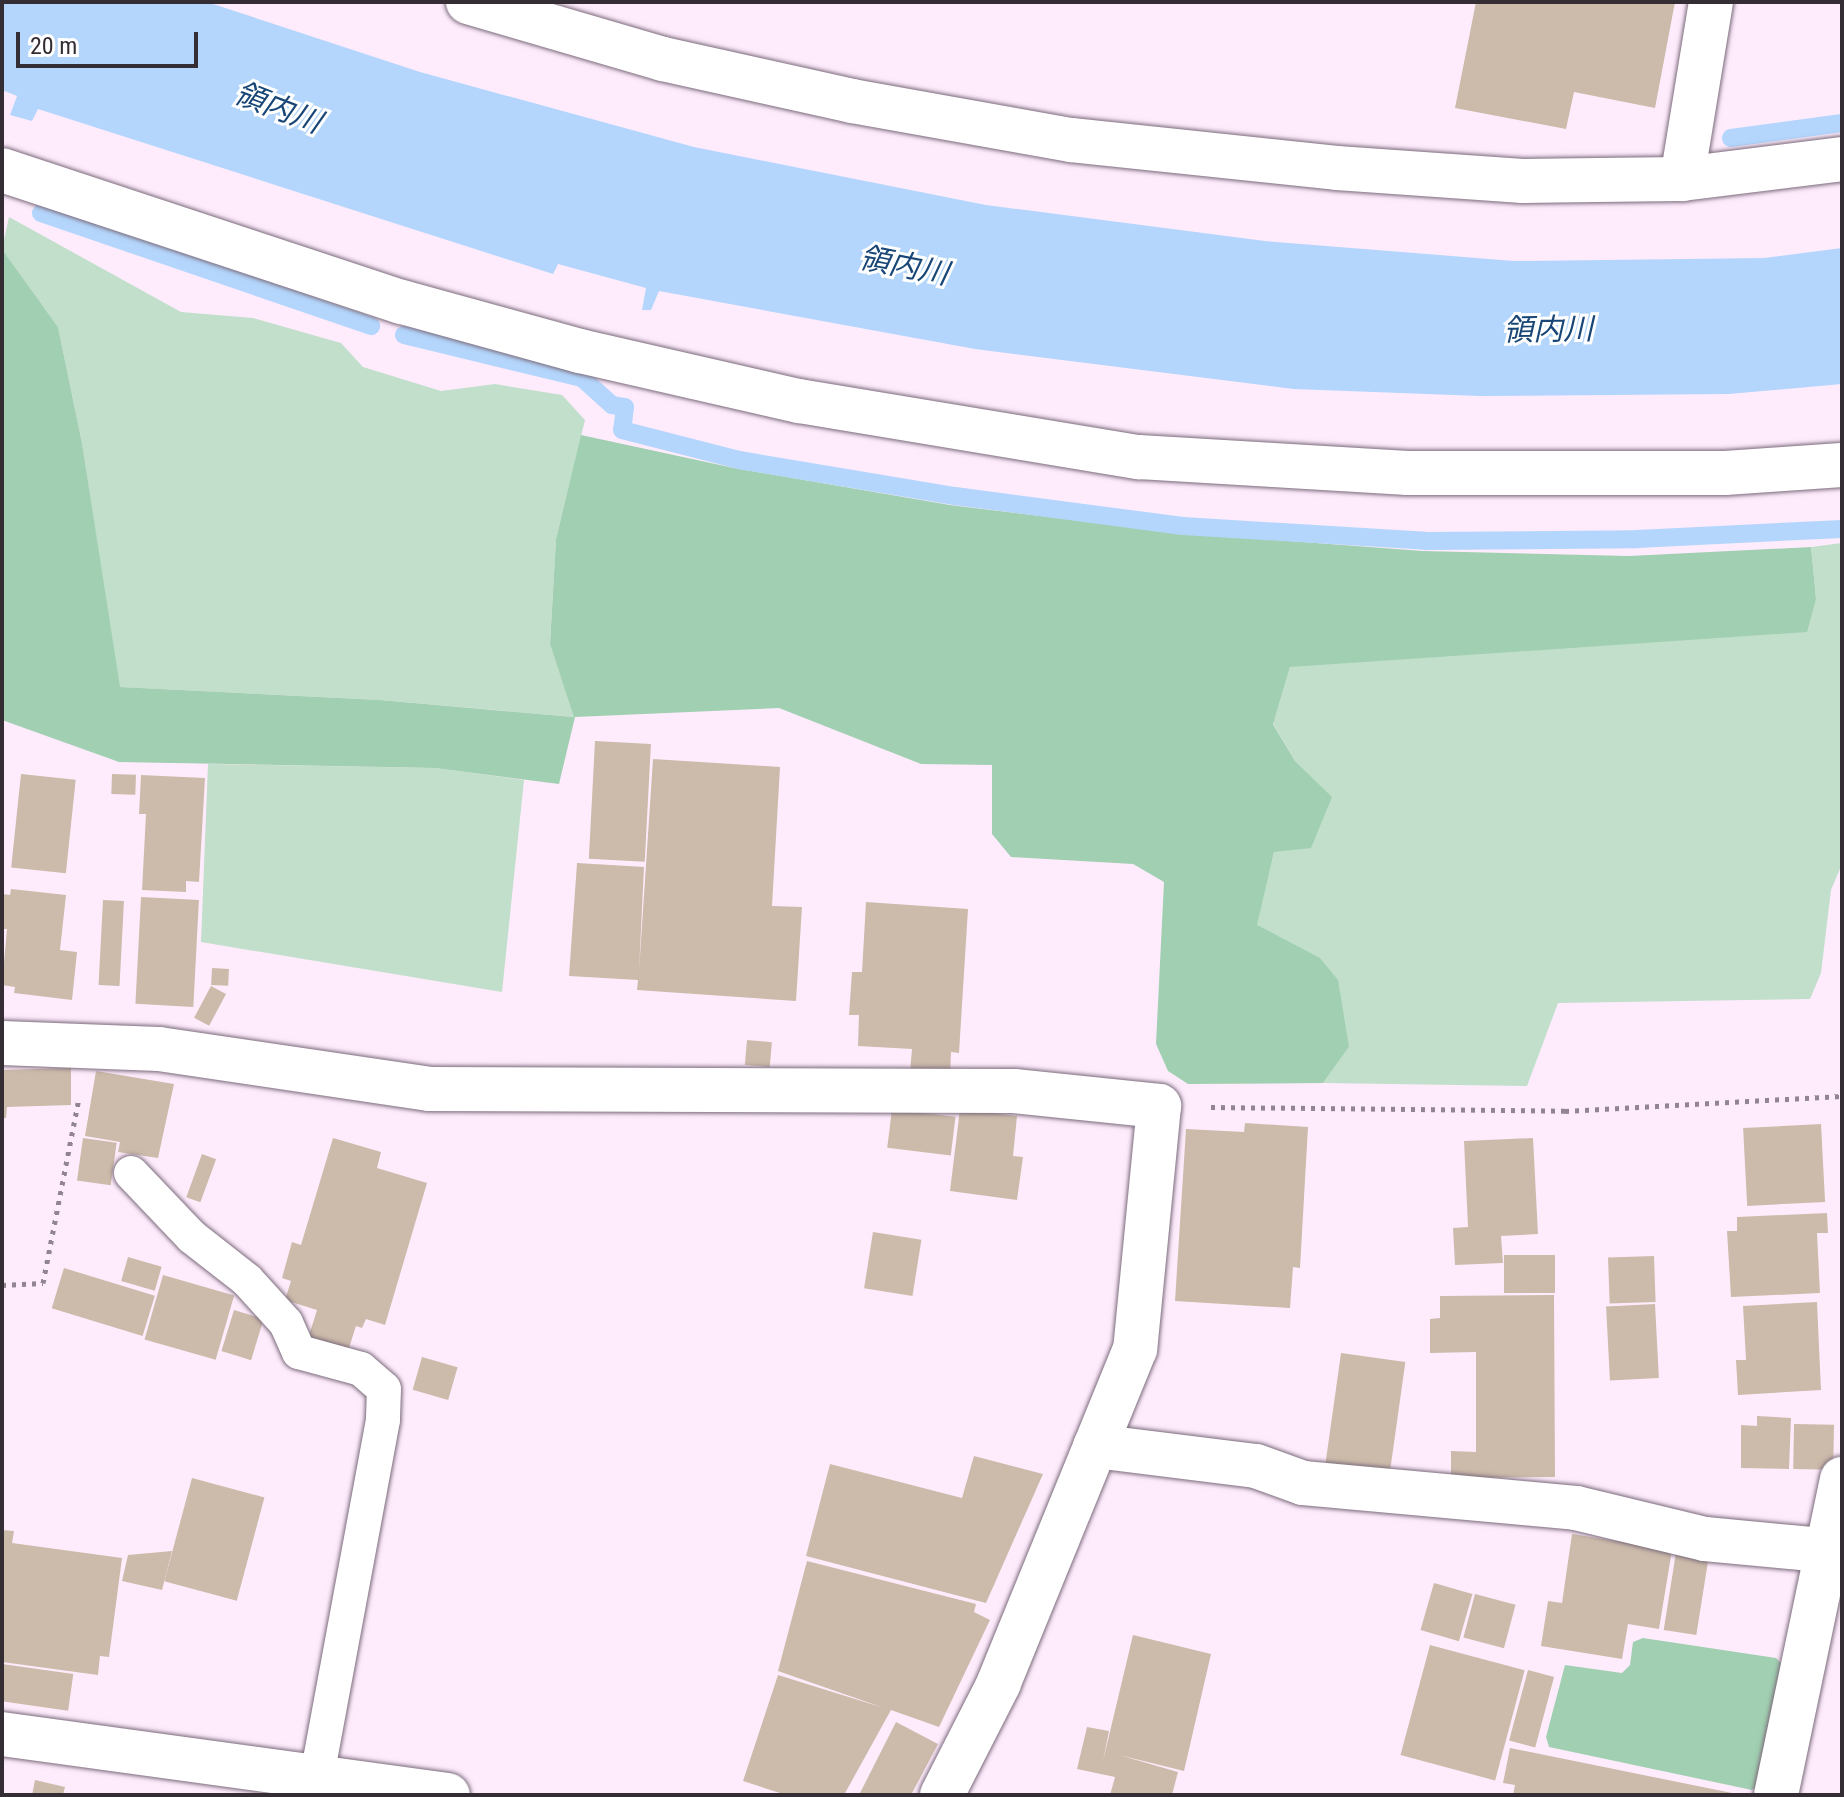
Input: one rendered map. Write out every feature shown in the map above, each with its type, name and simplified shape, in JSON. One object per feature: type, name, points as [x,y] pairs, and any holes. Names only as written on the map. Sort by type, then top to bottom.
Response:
[{"type":"street","points":[[468,2],[663,59],[852,101],[1071,140],[1337,168],[1523,181],[1682,179],[1842,159]]},
{"type":"street","points":[[1682,179],[1711,2]]},
{"type":"street","points":[[2,170],[402,302],[580,351],[799,401],[1139,457],[1408,473],[1725,473],[1842,465]]},
{"type":"street","points":[[2,1043],[159,1049],[429,1089],[1014,1091],[1159,1106],[1135,1349],[999,1683],[942,1795]]},
{"type":"street","points":[[1095,1446],[1256,1466],[1303,1483],[1576,1508],[1705,1539],[1833,1550]]},
{"type":"street","points":[[1776,1795],[1833,1550],[1842,1479]]},
{"type":"street","points":[[2,1734],[448,1795]]},
{"type":"lane","points":[[131,1173],[192,1237],[247,1280],[286,1323],[299,1352],[361,1369],[384,1389],[383,1420],[317,1777]]},
{"type":"path","points":[[2,1285],[43,1283],[90,1046]]},
{"type":"path","points":[[1159,1106],[1565,1111],[1842,1096]]},
{"type":"green space","points":[[9,217],[181,312],[253,318],[341,343],[363,367],[441,391],[495,384],[562,395],[585,420],[556,539],[550,644],[575,717],[380,700],[119,687],[82,443],[58,327],[2,249]]},
{"type":"green space","points":[[2,249],[58,327],[82,443],[120,687],[380,700],[574,717],[550,644],[556,539],[581,435],[734,468],[950,505],[1181,533],[1423,551],[1629,556],[1811,547],[1816,599],[1807,632],[1290,667],[1273,724],[1295,761],[1332,797],[1311,848],[1274,852],[1257,925],[1320,958],[1338,980],[1349,1047],[1323,1083],[1188,1084],[1168,1071],[1156,1044],[1164,882],[1133,864],[1011,857],[992,834],[992,765],[921,764],[779,708],[575,717],[559,784],[435,768],[119,762],[2,720]]},
{"type":"green space","points":[[1842,543],[1842,864],[1831,890],[1821,973],[1810,999],[1558,1003],[1527,1086],[1323,1083],[1349,1047],[1256,925],[1274,852],[1331,797],[1295,761],[1273,723],[1290,667],[1816,599],[1811,547]]},
{"type":"green space","points":[[208,764],[435,768],[524,780],[502,992],[201,942]]},
{"type":"green space","points":[[1643,1638],[1776,1658],[1786,1668],[1764,1779],[1752,1790],[1549,1747],[1546,1737],[1565,1665],[1622,1673],[1630,1665],[1633,1642]]},
{"type":"water","name":"領内川","points":[[2,2],[207,2],[420,72],[694,147],[986,205],[1265,241],[1514,261],[1764,258],[1842,248],[1842,384],[1729,394],[1480,396],[1293,389],[975,349],[659,291],[651,310],[642,310],[646,288],[558,264],[553,274],[38,109],[32,121],[10,115],[17,96],[2,90]]},
{"type":"building","points":[[1476,2],[1675,2],[1655,108],[1574,92],[1566,129],[1455,108]]},
{"type":"building","points":[[595,741],[651,744],[645,862],[589,859]]},
{"type":"building","points":[[653,759],[780,767],[772,906],[802,907],[796,1001],[637,990],[638,980],[569,976],[577,863],[644,867],[639,971]]},
{"type":"building","points":[[21,774],[76,780],[66,873],[11,867]]},
{"type":"building","points":[[112,774],[136,775],[135,795],[111,794]]},
{"type":"building","points":[[141,775],[205,778],[199,882],[186,881],[186,892],[142,890],[146,814],[139,814]]},
{"type":"building","points":[[11,889],[66,895],[60,950],[77,952],[72,1000],[14,993],[15,987],[2,985],[7,929],[2,929],[2,894],[10,895]]},
{"type":"building","points":[[141,897],[199,900],[193,1007],[135,1004]]},
{"type":"building","points":[[103,900],[124,901],[120,986],[99,985]]},
{"type":"building","points":[[866,902],[968,909],[959,1053],[951,1052],[950,1075],[910,1072],[912,1049],[858,1046],[859,1015],[849,1015],[852,972],[862,972]]},
{"type":"building","points":[[212,968],[229,969],[228,986],[211,985]]},
{"type":"building","points":[[211,986],[226,994],[209,1026],[194,1018]]},
{"type":"building","points":[[747,1040],[772,1042],[770,1067],[745,1065]]},
{"type":"building","points":[[71,1068],[71,1105],[7,1107],[6,1118],[2,1118],[2,1070]]},
{"type":"building","points":[[96,1071],[174,1084],[158,1158],[118,1152],[120,1142],[85,1136]]},
{"type":"building","points":[[892,1109],[956,1117],[951,1156],[887,1148]]},
{"type":"building","points":[[960,1109],[1017,1116],[1013,1156],[1023,1157],[1017,1200],[950,1191]]},
{"type":"building","points":[[1245,1123],[1308,1127],[1300,1268],[1293,1267],[1290,1308],[1175,1301],[1186,1129],[1244,1132]]},
{"type":"building","points":[[1821,1124],[1825,1202],[1747,1206],[1743,1128]]},
{"type":"building","points":[[83,1138],[117,1143],[111,1185],[77,1181]]},
{"type":"building","points":[[333,1138],[381,1152],[377,1168],[427,1183],[385,1325],[366,1319],[362,1328],[356,1326],[347,1354],[307,1342],[317,1310],[285,1300],[291,1281],[282,1278],[292,1242],[301,1245]]},
{"type":"building","points":[[1533,1138],[1538,1234],[1501,1236],[1503,1263],[1455,1265],[1453,1228],[1468,1227],[1464,1141]]},
{"type":"building","points":[[202,1154],[216,1159],[200,1202],[186,1197]]},
{"type":"building","points":[[1827,1213],[1828,1233],[1817,1233],[1820,1293],[1731,1297],[1727,1231],[1737,1231],[1737,1217]]},
{"type":"building","points":[[873,1232],[921,1240],[912,1296],[864,1288]]},
{"type":"building","points":[[1504,1255],[1555,1255],[1555,1293],[1504,1293]]},
{"type":"building","points":[[1654,1256],[1656,1302],[1610,1304],[1608,1258]]},
{"type":"building","points":[[128,1257],[162,1267],[155,1291],[121,1281]]},
{"type":"building","points":[[64,1268],[155,1296],[143,1336],[52,1308]]},
{"type":"building","points":[[163,1275],[234,1295],[216,1360],[145,1339]]},
{"type":"building","points":[[1554,1295],[1555,1477],[1451,1478],[1451,1451],[1476,1452],[1476,1352],[1430,1353],[1430,1319],[1440,1318],[1440,1296]]},
{"type":"building","points":[[1817,1302],[1821,1390],[1738,1395],[1736,1360],[1746,1360],[1743,1306]]},
{"type":"building","points":[[1655,1304],[1659,1378],[1610,1380],[1606,1307]]},
{"type":"building","points":[[234,1310],[264,1319],[251,1360],[221,1351]]},
{"type":"building","points":[[1341,1353],[1405,1362],[1390,1473],[1325,1464]]},
{"type":"building","points":[[422,1357],[458,1367],[448,1400],[413,1390]]},
{"type":"building","points":[[1757,1416],[1791,1418],[1789,1469],[1741,1468],[1741,1425],[1757,1426]]},
{"type":"building","points":[[1794,1424],[1834,1425],[1833,1470],[1793,1469]]},
{"type":"building","points":[[974,1456],[1043,1474],[986,1603],[806,1556],[830,1464],[962,1498]]},
{"type":"building","points":[[192,1478],[264,1497],[237,1601],[164,1581]]},
{"type":"building","points":[[2,1530],[14,1531],[12,1543],[122,1558],[109,1657],[100,1656],[98,1675],[2,1662]]},
{"type":"building","points":[[1572,1534],[1672,1550],[1659,1629],[1628,1624],[1622,1659],[1541,1646],[1548,1601],[1562,1603]]},
{"type":"building","points":[[1677,1546],[1710,1551],[1696,1635],[1664,1630]]},
{"type":"building","points":[[172,1551],[162,1590],[122,1581],[128,1555]]},
{"type":"building","points":[[807,1561],[976,1604],[974,1612],[990,1620],[939,1727],[891,1710],[844,1795],[786,1795],[743,1781],[778,1675],[884,1708],[778,1671]]},
{"type":"building","points":[[1434,1583],[1472,1594],[1459,1641],[1420,1630]]},
{"type":"building","points":[[1475,1594],[1516,1605],[1504,1648],[1463,1637]]},
{"type":"building","points":[[1133,1635],[1211,1654],[1184,1771],[1119,1755],[1178,1772],[1172,1795],[1110,1795],[1115,1777],[1077,1769],[1087,1727],[1109,1731],[1103,1761]]},
{"type":"building","points":[[1430,1645],[1525,1670],[1495,1780],[1400,1755]]},
{"type":"building","points":[[2,1664],[73,1674],[68,1711],[2,1701]]},
{"type":"building","points":[[1528,1670],[1554,1677],[1535,1748],[1509,1741]]},
{"type":"building","points":[[896,1722],[938,1744],[911,1795],[859,1795]]},
{"type":"building","points":[[1510,1748],[1737,1795],[1513,1795],[1515,1785],[1503,1783]]},
{"type":"building","points":[[35,1780],[65,1787],[63,1795],[32,1795]]},
{"type":"waterway","points":[[1731,138],[1842,123]]},
{"type":"waterway","points":[[41,213],[371,326]]},
{"type":"waterway","points":[[404,335],[582,378],[612,405],[625,407],[622,430],[739,460],[955,496],[1183,526],[1426,541],[1637,539],[1842,529]]}]
